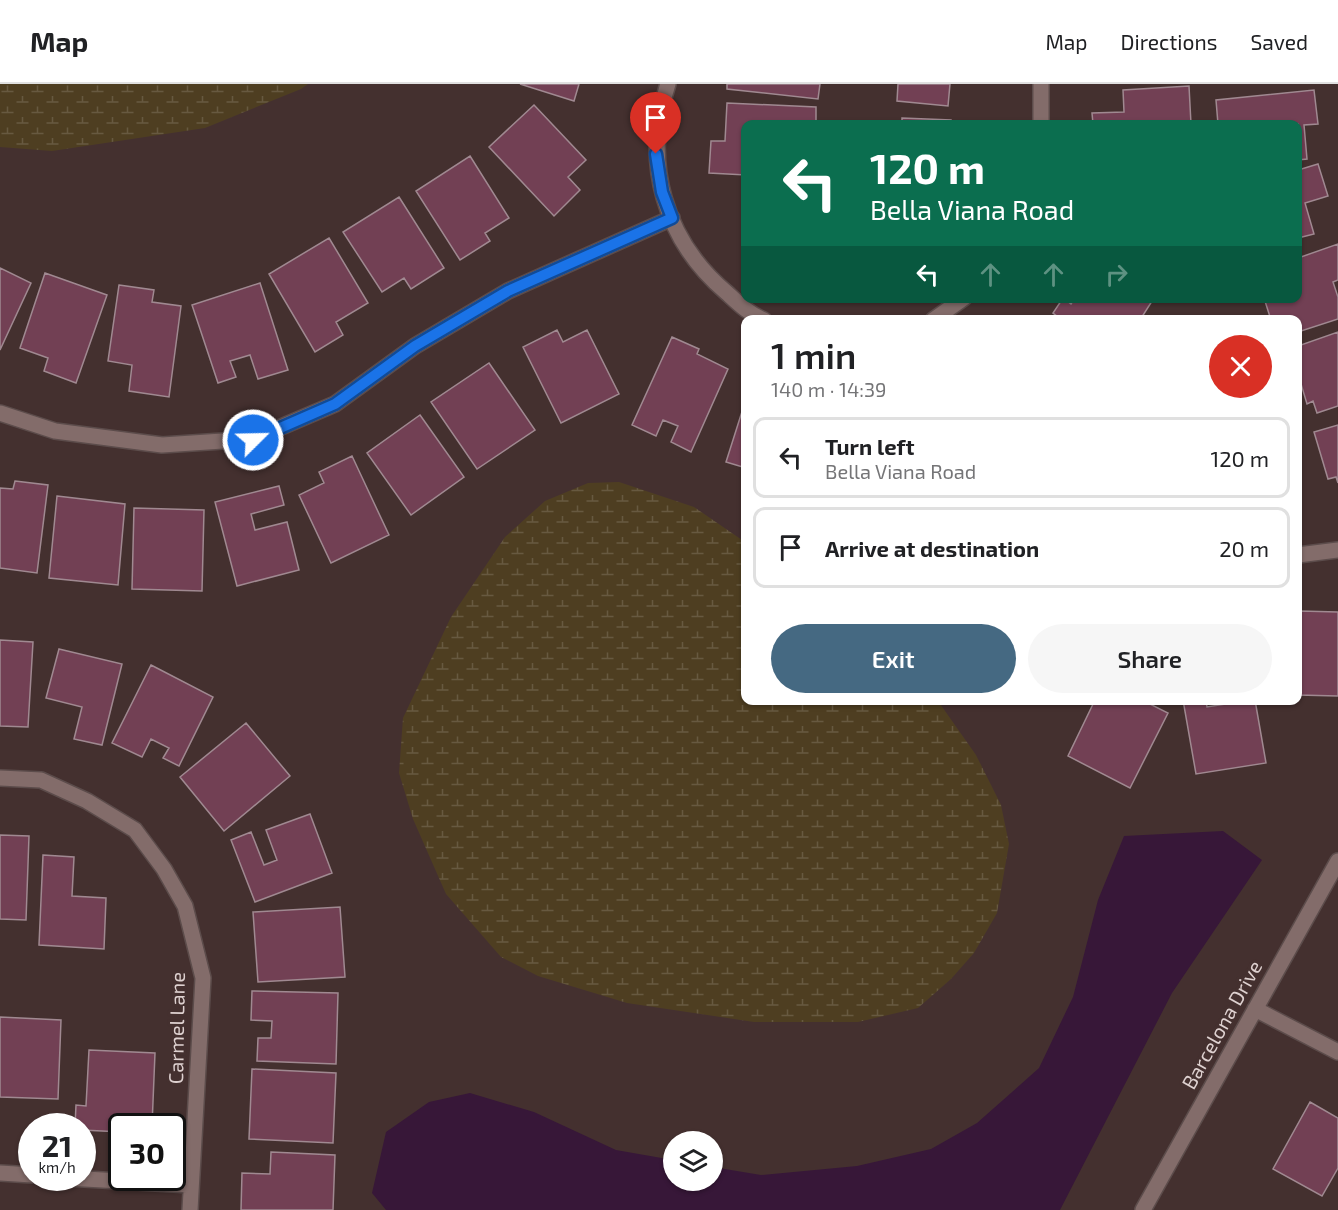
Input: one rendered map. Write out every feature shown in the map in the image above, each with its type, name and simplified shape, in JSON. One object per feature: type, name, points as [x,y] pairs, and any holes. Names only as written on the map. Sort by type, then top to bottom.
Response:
[{"type":"street","points":[[668,84],[662,100],[656,154],[662,192],[685,249],[717,285],[753,315]]},
{"type":"street","points":[[1041,84],[1041,120]]},
{"type":"street","points":[[0,413],[56,431],[162,445],[253,440],[335,404],[415,346],[508,291],[672,218]]},
{"type":"street","points":[[940,315],[957,303]]},
{"type":"street","points":[[1302,554],[1338,550]]},
{"type":"street","name":"Carmel Lane","points":[[0,778],[41,780],[87,801],[135,830],[164,870],[185,906],[203,978],[190,1210]]},
{"type":"street","name":"Barcelona Drive","points":[[1143,1210],[1338,861]]},
{"type":"street","points":[[1255,1009],[1338,1052]]},
{"type":"street","points":[[0,1173],[18,1174]]},
{"type":"street","points":[[96,1180],[191,1185]]},
{"type":"green space","points":[[0,84],[308,84],[301,89],[205,128],[52,151],[0,147]]},
{"type":"green space","points":[[619,482],[694,507],[741,539],[741,705],[941,705],[976,755],[1001,805],[1009,844],[997,913],[974,953],[951,979],[918,1008],[858,1022],[754,1022],[627,1003],[538,976],[501,957],[446,894],[413,819],[399,773],[403,718],[451,617],[505,537],[545,501],[588,483]]},
{"type":"shaded area","points":[[1223,831],[1262,860],[1172,993],[1060,1210],[386,1210],[372,1193],[386,1132],[429,1102],[470,1093],[534,1112],[616,1150],[663,1158],[663,1191],[723,1191],[723,1169],[761,1175],[857,1166],[931,1149],[977,1123],[1039,1068],[1073,997],[1098,900],[1124,836]]},
{"type":"building","points":[[520,84],[579,84],[574,101]]},
{"type":"building","points":[[727,84],[820,84],[818,99],[727,89]]},
{"type":"building","points":[[898,84],[950,84],[948,106],[897,101]]},
{"type":"building","points":[[1189,86],[1191,120],[1093,120],[1092,113],[1124,112],[1123,90]]},
{"type":"building","points":[[1314,90],[1318,124],[1304,125],[1307,159],[1302,160],[1302,120],[1218,120],[1216,100]]},
{"type":"building","points":[[727,103],[816,107],[816,120],[741,120],[741,175],[709,173],[711,141],[725,141]]},
{"type":"building","points":[[534,105],[586,160],[568,177],[580,190],[554,216],[489,147]]},
{"type":"building","points":[[902,118],[951,120],[902,120]]},
{"type":"building","points":[[470,156],[509,218],[485,233],[490,241],[460,260],[416,191]]},
{"type":"building","points":[[1318,164],[1328,196],[1305,203],[1314,234],[1302,237],[1302,169]]},
{"type":"building","points":[[399,197],[444,268],[411,289],[404,278],[382,292],[343,232]]},
{"type":"building","points":[[329,238],[368,303],[336,322],[343,335],[315,352],[269,274]]},
{"type":"building","points":[[1338,244],[1338,280],[1333,282],[1338,297],[1338,319],[1302,331],[1302,315],[1269,315],[1266,303],[1302,303],[1302,257]]},
{"type":"building","points":[[0,268],[31,283],[0,350]]},
{"type":"building","points":[[45,273],[107,295],[76,383],[44,371],[48,358],[20,348]]},
{"type":"building","points":[[260,283],[288,370],[258,379],[250,355],[230,361],[236,377],[218,383],[192,305]]},
{"type":"building","points":[[119,285],[154,290],[152,302],[181,306],[169,397],[129,391],[132,365],[108,361]]},
{"type":"building","points":[[1060,303],[1151,303],[1143,315],[1056,315],[1053,313]]},
{"type":"building","points":[[557,330],[563,342],[587,330],[619,394],[561,423],[523,347]]},
{"type":"building","points":[[1338,332],[1338,406],[1317,413],[1313,401],[1307,404],[1302,387],[1302,345]]},
{"type":"building","points":[[672,337],[699,349],[697,354],[728,369],[691,452],[671,442],[678,426],[663,420],[656,436],[632,425]]},
{"type":"building","points":[[489,363],[535,430],[477,469],[431,402]]},
{"type":"building","points":[[420,415],[464,477],[411,515],[367,453]]},
{"type":"building","points":[[741,415],[741,466],[726,462]]},
{"type":"building","points":[[1338,425],[1338,483],[1336,477],[1328,479],[1314,432]]},
{"type":"building","points":[[352,456],[389,535],[331,563],[299,495],[324,483],[319,472]]},
{"type":"building","points":[[15,481],[48,485],[37,573],[0,568],[0,488],[13,489]]},
{"type":"building","points":[[279,486],[284,505],[251,514],[255,530],[287,522],[299,570],[237,586],[215,502]]},
{"type":"building","points":[[57,496],[125,504],[118,585],[49,578]]},
{"type":"building","points":[[134,508],[204,510],[202,591],[132,589]]},
{"type":"building","points":[[1302,611],[1338,612],[1338,696],[1302,695]]},
{"type":"building","points":[[0,640],[33,642],[28,727],[0,726]]},
{"type":"building","points":[[59,649],[122,664],[102,745],[74,739],[82,707],[46,698]]},
{"type":"building","points":[[151,665],[213,697],[179,766],[163,758],[169,748],[151,739],[142,757],[112,743]]},
{"type":"building","points":[[1093,705],[1152,705],[1168,713],[1130,788],[1068,756]]},
{"type":"building","points":[[1184,705],[1207,705],[1207,707],[1256,705],[1266,763],[1196,774]]},
{"type":"building","points":[[246,723],[290,776],[224,831],[180,777]]},
{"type":"building","points":[[310,814],[332,873],[255,902],[231,840],[251,832],[264,865],[277,860],[266,830]]},
{"type":"building","points":[[0,835],[29,836],[26,920],[0,919]]},
{"type":"building","points":[[43,855],[74,857],[72,896],[106,898],[104,949],[39,945]]},
{"type":"building","points":[[340,907],[345,977],[258,982],[253,912]]},
{"type":"building","points":[[252,991],[338,993],[336,1064],[257,1061],[258,1038],[271,1038],[272,1021],[251,1020]]},
{"type":"building","points":[[0,1017],[61,1020],[58,1099],[0,1097]]},
{"type":"building","points":[[89,1050],[155,1053],[153,1113],[108,1113],[108,1131],[96,1131],[96,1113],[76,1113],[76,1105],[86,1106]]},
{"type":"building","points":[[252,1069],[336,1073],[333,1143],[249,1139]]},
{"type":"building","points":[[1310,1102],[1338,1118],[1338,1168],[1322,1196],[1273,1169]]},
{"type":"building","points":[[271,1152],[335,1155],[333,1210],[241,1210],[242,1173],[270,1174]]},
{"type":"route","points":[[253,440],[335,404],[415,346],[508,291],[672,218],[662,192],[656,154]]}]
